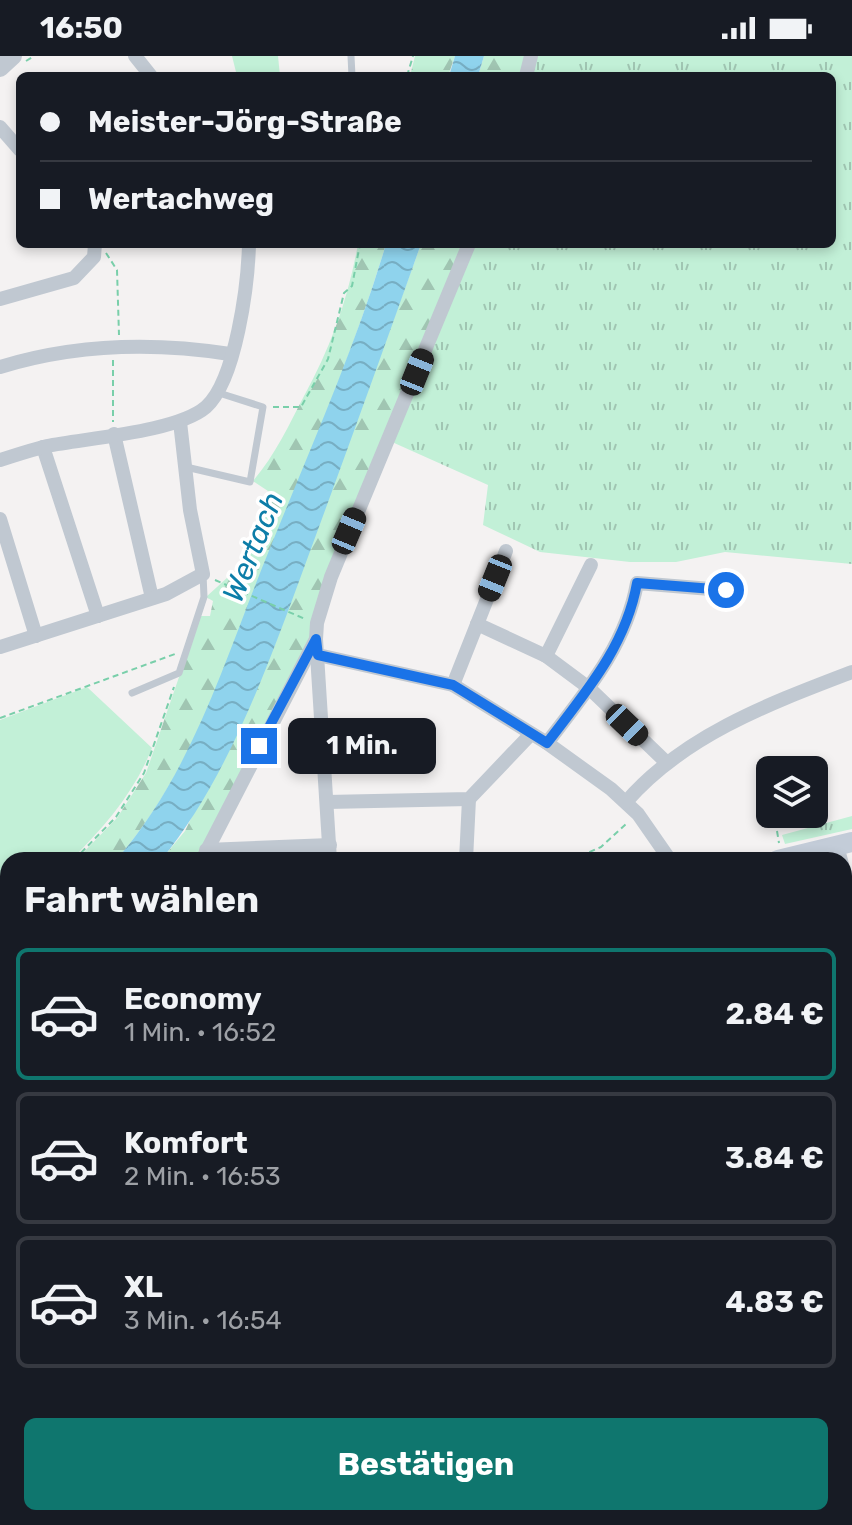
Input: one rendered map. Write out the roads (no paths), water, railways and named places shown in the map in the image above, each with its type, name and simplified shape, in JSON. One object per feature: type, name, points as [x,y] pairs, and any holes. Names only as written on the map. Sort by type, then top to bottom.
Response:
[{"type":"main road","points":[[812,852],[846,844]]},
{"type":"street","points":[[0,68],[13,56]]},
{"type":"street","points":[[135,56],[148,72]]},
{"type":"street","points":[[0,127],[16,145]]},
{"type":"street","points":[[0,299],[74,278],[94,257],[95,248]]},
{"type":"street","points":[[0,460],[43,447],[180,422],[204,409],[219,393],[230,354],[243,297],[249,248]]},
{"type":"street","points":[[330,852],[317,623],[331,577],[467,248]]},
{"type":"street","points":[[0,367],[115,346],[165,346],[230,354]]},
{"type":"street","points":[[0,647],[152,598],[194,582],[203,574],[184,466],[180,422]]},
{"type":"street","points":[[114,434],[152,598]]},
{"type":"street","points":[[43,447],[98,616]]},
{"type":"street","points":[[0,519],[36,636]]},
{"type":"street","points":[[453,685],[506,551]]},
{"type":"street","points":[[546,656],[591,565]]},
{"type":"street","points":[[547,743],[589,688],[622,637],[632,610],[637,583],[735,591]]},
{"type":"street","points":[[477,624],[546,656],[589,688],[666,762]]},
{"type":"street","points":[[206,852],[316,639]]},
{"type":"street","points":[[318,655],[453,685],[547,743],[626,802],[664,852]]},
{"type":"street","points":[[626,802],[666,762],[722,728],[791,695],[852,672]]},
{"type":"street","points":[[466,852],[469,799],[531,734]]},
{"type":"street","points":[[327,802],[469,799]]},
{"type":"lane","points":[[184,466],[250,482],[263,407],[219,393]]},
{"type":"lane","points":[[132,693],[179,673],[204,597],[203,574]]},
{"type":"water","points":[[455,56],[484,56],[479,72],[450,72]]},
{"type":"water","points":[[385,248],[420,248],[291,602],[227,757],[207,794],[167,852],[122,852],[164,794],[201,721],[344,367]]},
{"type":"water label","name":"Wertach","points":[[253,547]]}]
